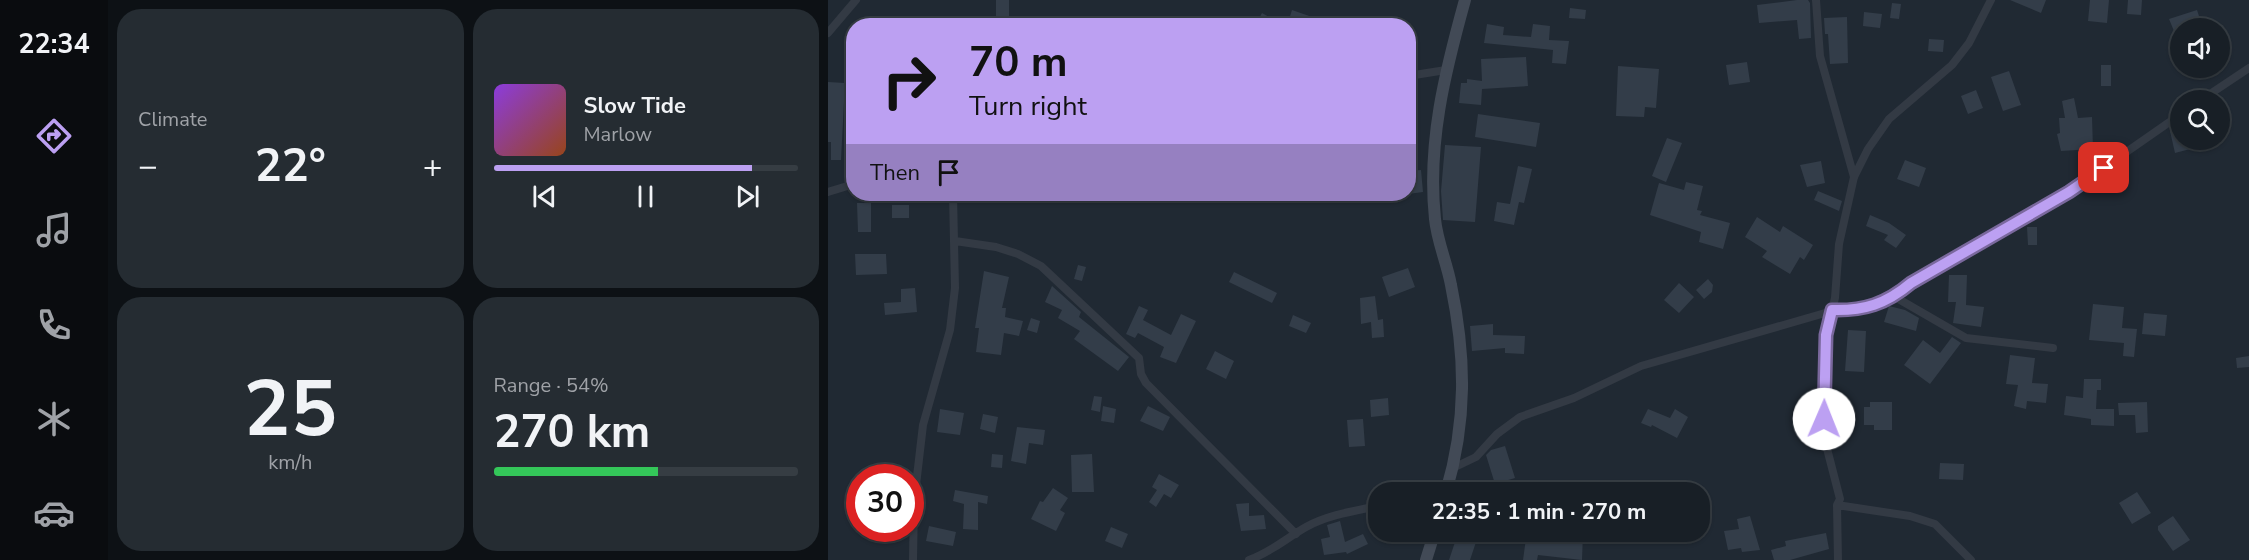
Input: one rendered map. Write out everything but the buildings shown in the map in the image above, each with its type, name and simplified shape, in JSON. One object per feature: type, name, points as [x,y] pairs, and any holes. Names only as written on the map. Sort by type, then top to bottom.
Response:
[{"type":"street","points":[[828,33],[856,0]]},
{"type":"street","points":[[1449,482],[1462,415],[1464,375],[1460,328],[1435,221],[1433,157],[1435,124],[1446,70],[1466,0]]},
{"type":"street","points":[[1816,0],[1820,56],[1854,177]]},
{"type":"street","points":[[1838,560],[1837,505],[1840,499],[1824,436],[1826,335],[1835,298],[1839,244],[1854,177],[1868,148],[1889,119],[1952,65],[1969,43],[1991,0]]},
{"type":"street","points":[[2216,90],[2249,68]]},
{"type":"street","points":[[1416,75],[1446,70]]},
{"type":"street","points":[[1453,468],[1476,457],[1497,434],[1520,417],[1574,398],[1641,366],[1832,310],[1862,310],[1895,297],[1911,283],[1965,250],[2069,192],[2170,122]]},
{"type":"street","points":[[828,192],[846,186]]},
{"type":"street","points":[[913,560],[914,502],[922,425],[950,330],[956,288],[953,201]]},
{"type":"street","points":[[956,241],[996,247],[1018,254],[1041,266],[1139,358],[1141,374],[1146,383],[1296,534]]},
{"type":"street","points":[[1895,297],[1966,338],[2053,348]]},
{"type":"street","points":[[1837,505],[1927,521],[1944,531],[1971,560]]},
{"type":"street","points":[[1249,560],[1274,550],[1296,534],[1333,516],[1368,508]]},
{"type":"street","points":[[1426,560],[1432,542]]},
{"type":"route","points":[[1824,419],[1826,325],[1832,310],[1862,310],[1895,297],[1911,283],[2069,192],[2104,168]]}]
